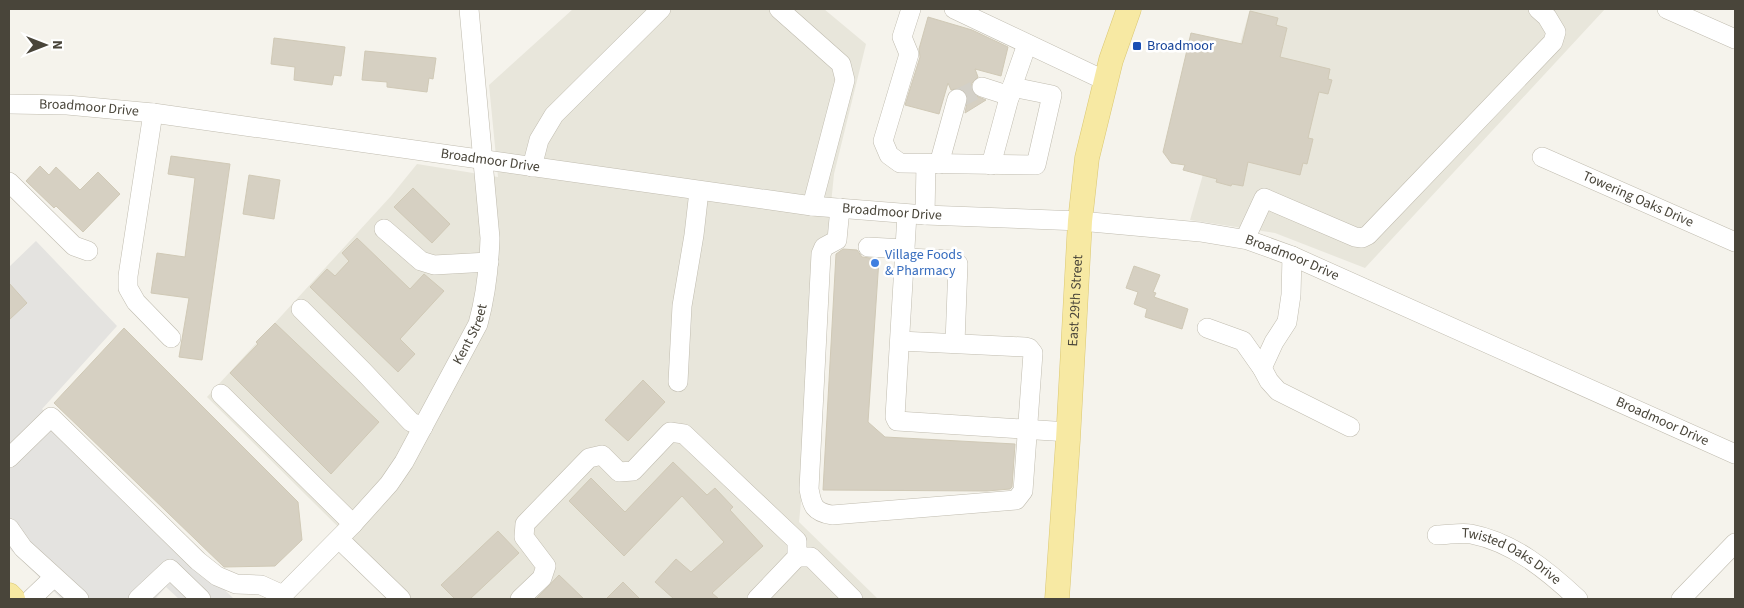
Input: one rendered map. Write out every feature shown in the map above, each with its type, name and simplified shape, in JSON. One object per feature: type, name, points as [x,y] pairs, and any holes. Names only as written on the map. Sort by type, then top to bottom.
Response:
[{"type":"main road","name":"East 29th Street","points":[[1057,599],[1069,432],[1080,221],[1087,158],[1106,81],[1129,9]]},
{"type":"main road","points":[[9,596],[13,599]]},
{"type":"street","name":"Kent Street","points":[[281,597],[339,539],[389,484],[404,462],[478,324],[485,300],[490,262],[490,238],[469,9]]},
{"type":"street","points":[[532,167],[539,140],[554,115],[661,9]]},
{"type":"street","points":[[779,9],[841,64],[845,80],[812,206]]},
{"type":"street","points":[[911,9],[902,37],[909,54],[883,141],[889,155],[900,163],[1036,165],[1052,95],[1011,92],[982,87]]},
{"type":"street","points":[[954,9],[1106,81]]},
{"type":"street","points":[[1245,239],[1264,198],[1355,237],[1362,238],[1368,235],[1553,42],[1556,32],[1547,17],[1538,9]]},
{"type":"street","points":[[1667,9],[1735,39]]},
{"type":"street","points":[[991,165],[1011,92],[1028,44]]},
{"type":"street","points":[[957,99],[916,214],[905,253],[895,418],[898,421],[1069,432]]},
{"type":"street","name":"Broadmoor Drive","points":[[9,104],[67,105],[153,113],[812,206],[916,214],[1080,221],[1200,232],[1245,239],[1292,256],[1735,454]]},
{"type":"street","points":[[153,113],[128,276],[128,288],[136,302],[171,338]]},
{"type":"street","name":"Towering Oaks Drive","points":[[1542,157],[1735,242]]},
{"type":"street","points":[[9,182],[74,246],[88,251]]},
{"type":"street","points":[[678,382],[682,306],[699,191]]},
{"type":"street","points":[[837,240],[840,208]]},
{"type":"street","points":[[384,229],[421,260],[434,265],[490,262]]},
{"type":"street","points":[[900,341],[1025,346],[1029,348],[1033,353],[1023,491],[1016,500],[832,514],[821,513],[815,508],[811,500],[809,488],[821,254],[824,247],[837,240],[953,260],[958,264],[955,343]]},
{"type":"street","points":[[1262,368],[1286,322],[1291,294],[1292,256]]},
{"type":"street","points":[[301,309],[411,422],[423,427]]},
{"type":"street","points":[[1207,328],[1243,341],[1269,381],[1278,391],[1350,427]]},
{"type":"street","points":[[221,394],[353,524]]},
{"type":"street","points":[[9,458],[51,417],[186,550],[217,576],[236,584],[261,585],[281,597]]},
{"type":"street","points":[[520,599],[542,578],[546,566],[524,537],[525,524],[589,458],[602,455],[620,472],[633,472],[670,432],[684,434],[797,541],[797,558],[757,599]]},
{"type":"street","points":[[9,528],[23,548],[79,599]]},
{"type":"street","name":"Twisted Oaks Drive","points":[[1437,535],[1469,533],[1497,541],[1555,578],[1578,599]]},
{"type":"street","points":[[339,539],[401,599]]},
{"type":"street","points":[[1681,599],[1735,543]]},
{"type":"street","points":[[138,599],[170,569],[186,550]]},
{"type":"street","points":[[797,558],[811,558],[853,599]]},
{"type":"street","points":[[170,569],[201,599]]},
{"type":"street","points":[[31,599],[54,577]]},
{"type":"shaded area","points":[[573,9],[824,9],[866,44],[834,174],[799,522],[878,599],[411,599],[207,397],[391,196],[417,164],[498,177],[489,85]]},
{"type":"shaded area","points":[[1250,9],[1605,9],[1365,268],[1275,233],[1190,220]]},
{"type":"shaded area","points":[[36,241],[117,326],[42,409],[234,599],[179,599],[166,587],[155,599],[62,599],[9,548],[9,267]]},
{"type":"building","points":[[1250,11],[1278,18],[1276,25],[1287,28],[1280,57],[1330,69],[1328,79],[1332,80],[1328,94],[1319,92],[1308,138],[1313,139],[1307,164],[1303,163],[1300,175],[1248,162],[1243,186],[1232,184],[1231,186],[1216,182],[1217,179],[1183,170],[1185,165],[1171,163],[1163,152],[1191,33],[1242,44]]},
{"type":"building","points":[[928,17],[972,30],[1008,47],[1001,76],[975,69],[978,77],[972,83],[971,90],[974,95],[986,100],[965,113],[968,97],[960,88],[951,90],[948,83],[939,114],[905,105],[920,57],[919,49]]},
{"type":"building","points":[[274,38],[345,47],[341,76],[334,75],[332,85],[294,80],[295,67],[271,64]]},
{"type":"building","points":[[365,51],[436,58],[433,79],[429,78],[427,92],[387,87],[387,82],[362,80]]},
{"type":"building","points":[[171,156],[230,164],[202,360],[179,357],[189,298],[151,293],[157,253],[185,257],[195,178],[168,174]]},
{"type":"building","points":[[40,166],[49,175],[56,167],[80,190],[98,172],[120,194],[83,232],[26,181]]},
{"type":"building","points":[[249,175],[280,180],[274,219],[243,214]]},
{"type":"building","points":[[413,188],[450,224],[432,243],[394,207]]},
{"type":"building","points":[[357,238],[410,289],[424,274],[444,291],[400,339],[415,354],[398,372],[310,287],[327,269],[335,276],[349,261],[342,253]]},
{"type":"building","points":[[843,249],[857,250],[862,257],[879,259],[868,422],[885,437],[1015,444],[1012,487],[1010,489],[987,491],[823,490],[836,254]]},
{"type":"building","points":[[1134,266],[1160,275],[1153,292],[1156,293],[1154,297],[1188,309],[1182,329],[1145,317],[1147,309],[1134,304],[1138,292],[1126,288]]},
{"type":"building","points":[[9,283],[27,303],[9,320]]},
{"type":"building","points":[[275,323],[379,422],[331,474],[230,373]]},
{"type":"building","points":[[124,328],[298,502],[302,540],[275,566],[224,567],[54,403]]},
{"type":"building","points":[[643,380],[665,402],[628,441],[605,420]]},
{"type":"building","points":[[673,462],[707,495],[715,488],[733,507],[730,510],[763,546],[712,593],[719,599],[674,599],[655,582],[676,559],[691,572],[724,542],[682,496],[624,556],[569,501],[591,478],[625,512]]},
{"type":"building","points":[[498,531],[519,553],[470,599],[455,599],[441,585]]},
{"type":"building","points":[[559,575],[584,599],[536,599]]},
{"type":"building","points":[[623,582],[640,599],[606,599]]},
{"type":"tunnel","points":[[957,99],[982,87]]},
{"type":"place","name":"Broadmoor","points":[[1137,46]]},
{"type":"place","name":"Village Foods & Pharmacy","points":[[875,263]]}]
